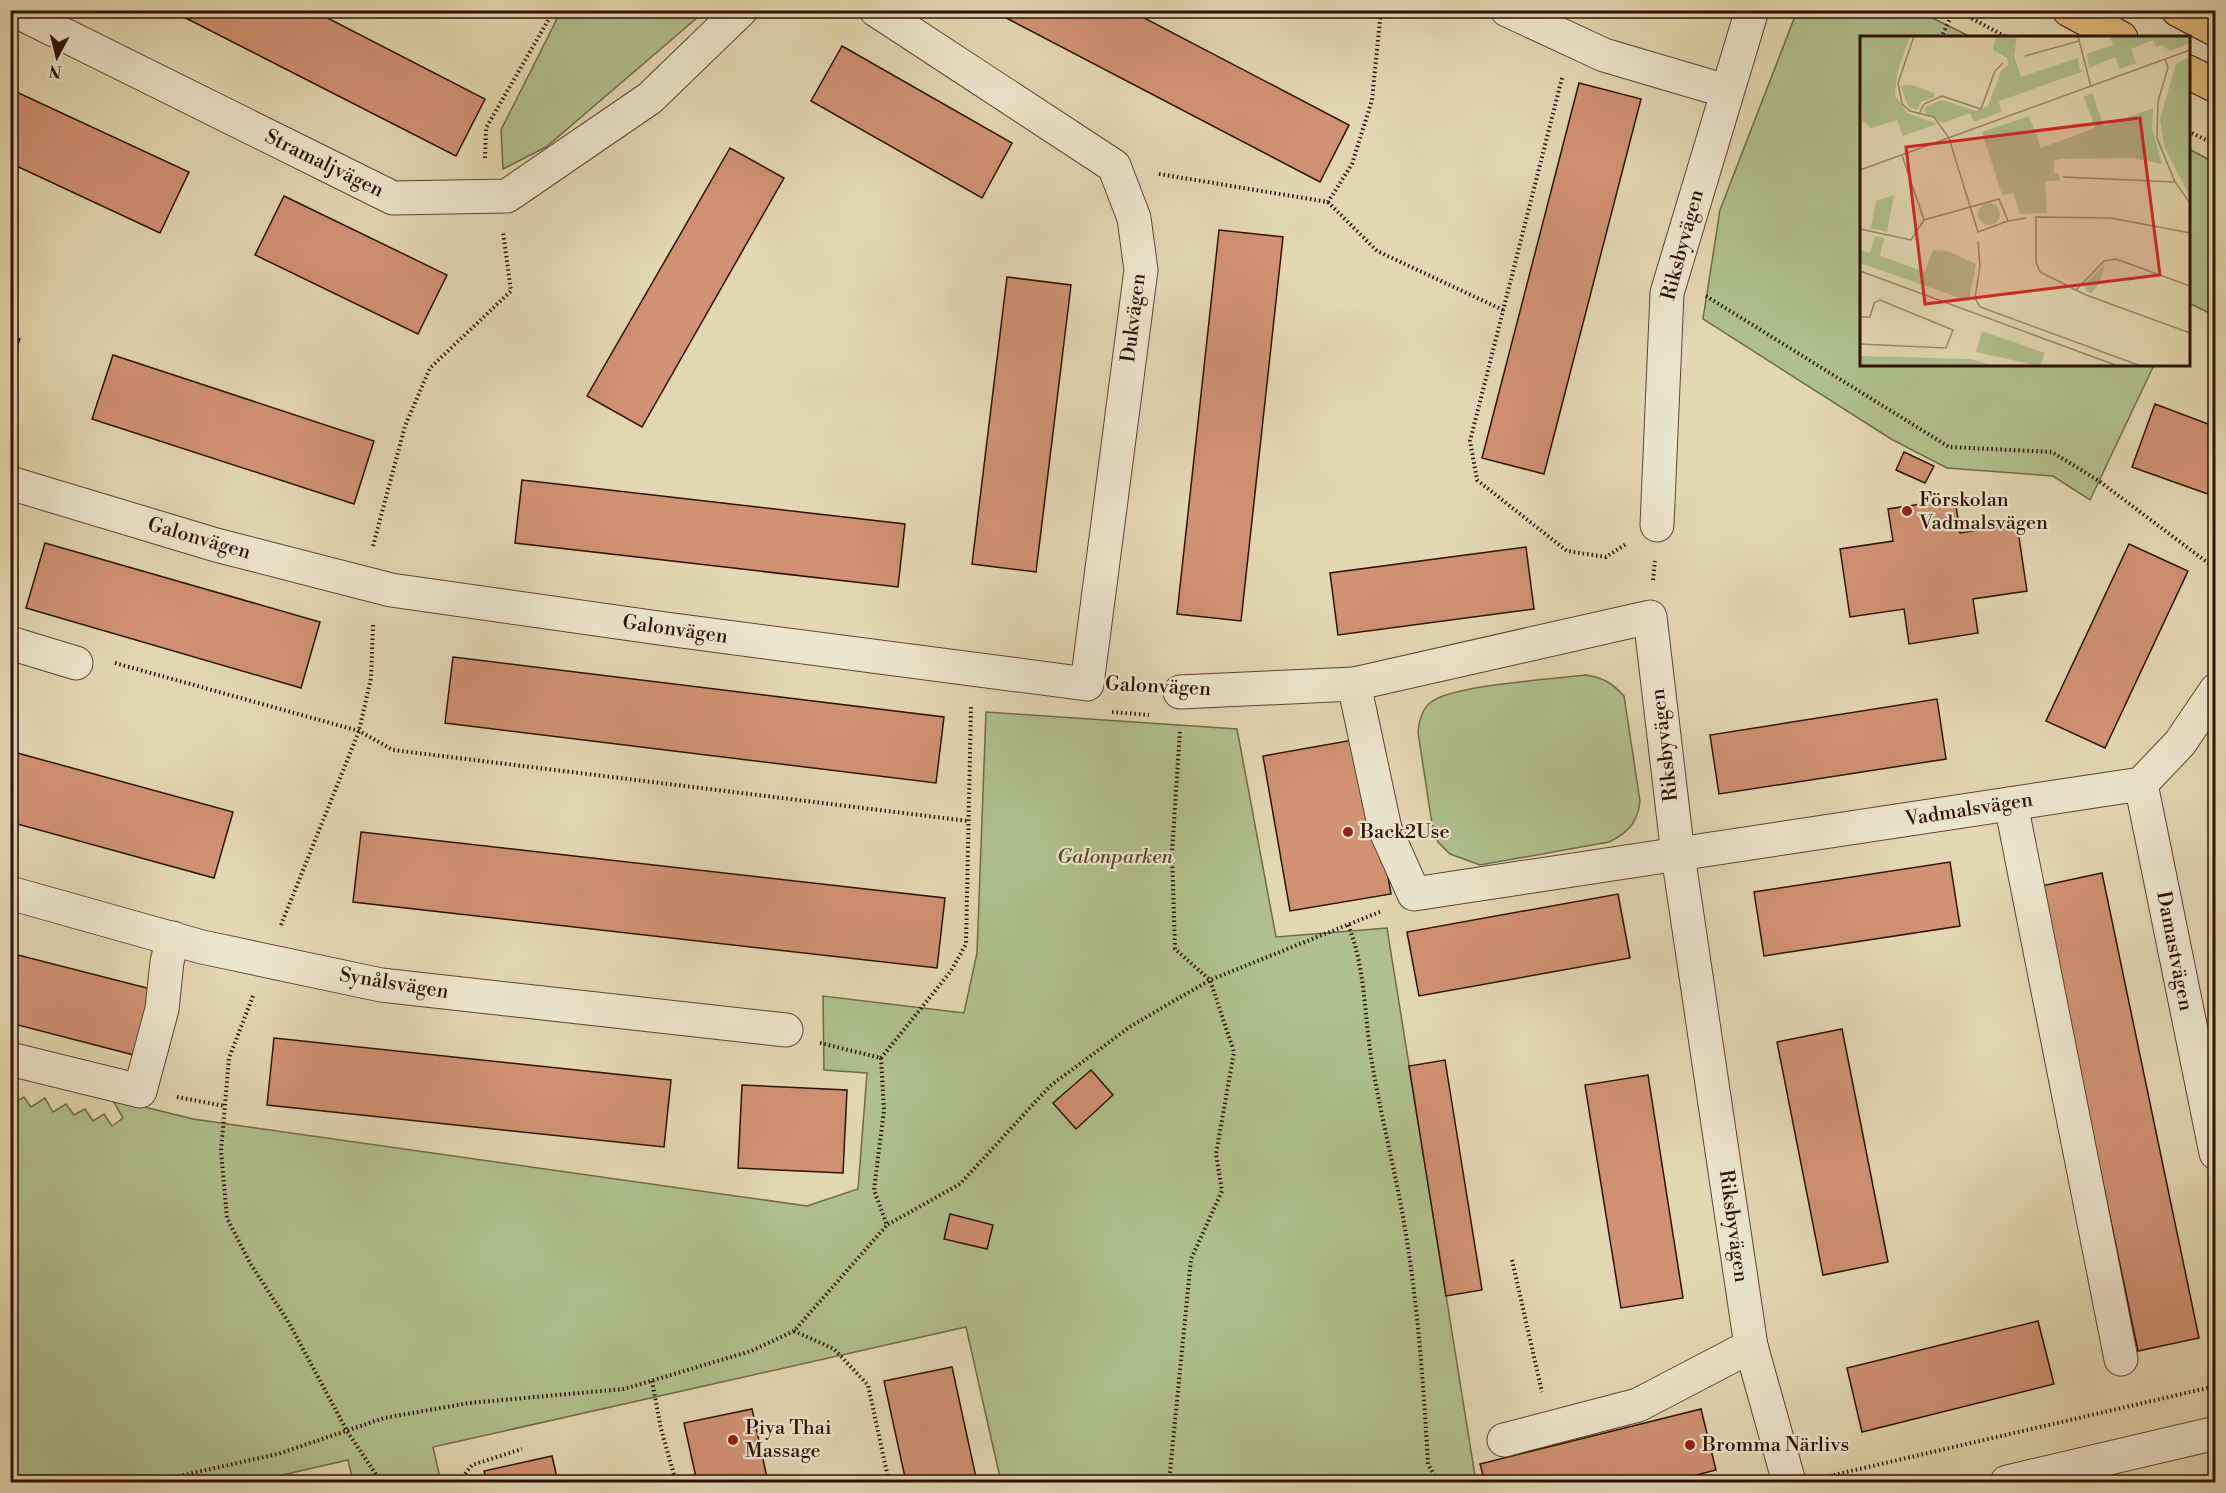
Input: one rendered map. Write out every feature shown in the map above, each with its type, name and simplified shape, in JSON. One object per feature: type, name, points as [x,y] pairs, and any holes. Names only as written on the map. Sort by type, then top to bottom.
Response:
[{"type":"main road","points":[[2069,10],[2117,36]]},
{"type":"main road","points":[[2178,10],[2216,30]]},
{"type":"main road","points":[[2190,73],[2216,86]]},
{"type":"street","name":"Stramaljvägen","points":[[14,10],[393,198],[507,196],[650,98],[741,10]]},
{"type":"street","points":[[876,10],[1114,166]]},
{"type":"street","points":[[1507,10],[1604,56],[1726,91]]},
{"type":"street","name":"Riksbyvägen","points":[[1658,525],[1667,293],[1752,10]]},
{"type":"street","name":"Dukvägen","points":[[1087,684],[1141,270],[1134,218],[1114,166]]},
{"type":"street","name":"Galonvägen","points":[[12,490],[391,590],[666,629],[1087,684]]},
{"type":"street","name":"Riksbyvägen","points":[[1650,617],[1678,855],[1751,1346],[1789,1482]]},
{"type":"street","name":"Galonvägen","points":[[1180,692],[1354,684],[1650,617]]},
{"type":"street","points":[[10,643],[76,663]]},
{"type":"street","points":[[1354,684],[1385,829],[1414,894],[1678,855]]},
{"type":"street","points":[[2141,784],[2180,743],[2216,690]]},
{"type":"street","name":"Vadmalsvägen","points":[[1678,855],[2141,784]]},
{"type":"street","name":"Damastvägen","points":[[2141,784],[2216,1153]]},
{"type":"street","points":[[2011,804],[2121,1359]]},
{"type":"street","name":"Synålsvägen","points":[[10,892],[173,938],[266,961],[381,985],[786,1030]]},
{"type":"street","points":[[10,1059],[140,1090],[162,1009],[167,962],[173,938]]},
{"type":"street","points":[[1504,1440],[1638,1405],[1751,1346]]},
{"type":"street","points":[[2007,1482],[2216,1433]]},
{"type":"path","points":[[381,1482],[347,1431],[290,1323],[250,1263],[227,1218],[221,1151],[229,1058],[266,961],[315,847],[359,731],[371,678],[374,620],[369,585],[372,550],[405,426],[430,368],[511,291],[508,258],[495,196],[485,170],[486,128],[554,10]]},
{"type":"path","points":[[1328,202],[1352,164],[1372,100],[1381,10]]},
{"type":"path","points":[[1942,36],[1955,10],[2004,36]]},
{"type":"path","points":[[1571,40],[1470,441],[1477,480],[1567,551],[1606,557],[1658,525]]},
{"type":"path","points":[[2190,132],[2216,145]]},
{"type":"path","points":[[1114,166],[1328,202],[1377,251],[1503,310]]},
{"type":"path","points":[[1672,275],[1949,447],[2052,452],[2099,481],[2216,569]]},
{"type":"path","points":[[1650,617],[1658,525]]},
{"type":"path","points":[[76,663],[102,660],[359,731],[393,750],[968,821]]},
{"type":"path","points":[[887,1225],[874,1190],[884,1110],[881,1058],[951,971],[966,944],[971,669]]},
{"type":"path","name":"Galonvägen","points":[[1087,684],[1180,692]]},
{"type":"path","points":[[1169,1482],[1191,1259],[1222,1191],[1216,1154],[1234,1052],[1210,980],[1175,949],[1172,853],[1180,729]]},
{"type":"path","points":[[152,1482],[278,1454],[384,1418],[469,1403],[624,1389],[751,1351],[795,1331],[887,1225],[960,1184],[1050,1086],[1131,1026],[1210,980],[1348,925],[1414,894]]},
{"type":"path","points":[[1348,925],[1359,952],[1362,1004],[1401,1207],[1418,1314],[1428,1464],[1437,1482]]},
{"type":"path","points":[[786,1030],[801,1038],[881,1058]]},
{"type":"path","points":[[140,1090],[225,1106]]},
{"type":"path","points":[[1512,1260],[1551,1428]]},
{"type":"path","points":[[795,1331],[834,1350],[868,1385],[889,1482]]},
{"type":"path","points":[[652,1381],[661,1430],[676,1482]]},
{"type":"path","points":[[1824,1477],[2216,1386]]},
{"type":"path","points":[[466,1482],[464,1475],[472,1465],[522,1449]]},
{"type":"path","points":[[2202,1482],[2216,1479]]},
{"type":"green space","points":[[561,11],[705,11],[546,147],[503,169],[501,130]]},
{"type":"green space","points":[[1797,11],[1918,11],[1969,36],[1860,36],[1860,366],[2154,366],[2090,500],[2053,476],[1947,468],[1891,439],[1703,319],[1720,210]]},
{"type":"green space","points":[[2190,150],[2215,163],[2215,316],[2190,304]]},
{"type":"green space","points":[[1586,675],[1607,682],[1624,696],[1640,801],[1637,815],[1631,826],[1622,835],[1609,842],[1480,865],[1450,854],[1438,842],[1432,824],[1418,732],[1424,709],[1441,697],[1480,687]]},
{"type":"green space","name":"Galonparken","points":[[986,712],[1237,729],[1276,937],[1387,928],[1476,1482],[1001,1482],[966,1327],[433,1447],[441,1482],[353,1482],[348,1460],[252,1482],[11,1482],[10,1098],[14,1103],[24,1097],[31,1107],[45,1098],[53,1112],[66,1104],[74,1115],[85,1109],[93,1121],[104,1114],[112,1126],[123,1118],[112,1099],[193,1119],[807,1206],[858,1189],[867,1073],[824,1070],[823,996],[964,1013],[977,953]]},
{"type":"building","points":[[170,10],[312,10],[485,99],[456,156]]},
{"type":"building","points":[[991,10],[1129,10],[1349,125],[1320,182]]},
{"type":"building","points":[[1609,10],[1626,10],[1622,17]]},
{"type":"building","points":[[842,46],[1012,143],[982,198],[811,101]]},
{"type":"building","points":[[1579,83],[1641,99],[1544,474],[1482,458]]},
{"type":"building","points":[[10,89],[189,172],[160,233],[10,163]]},
{"type":"building","points":[[730,148],[784,178],[642,427],[587,396]]},
{"type":"building","points":[[284,196],[447,275],[418,334],[255,255]]},
{"type":"building","points":[[1219,230],[1283,237],[1241,621],[1177,614]]},
{"type":"building","points":[[1007,277],[1071,285],[1036,572],[972,564]]},
{"type":"building","points":[[10,336],[20,339],[10,364]]},
{"type":"building","points":[[113,355],[374,441],[354,504],[92,419]]},
{"type":"building","points":[[2155,404],[2216,427],[2216,497],[2132,467]]},
{"type":"building","points":[[1904,452],[1934,466],[1925,483],[1896,470]]},
{"type":"building","points":[[522,480],[905,524],[898,587],[515,543]]},
{"type":"building","points":[[1955,499],[1960,533],[2017,524],[2027,591],[1973,599],[1978,633],[1909,644],[1904,609],[1850,617],[1840,549],[1893,541],[1888,509]]},
{"type":"building","points":[[45,543],[320,622],[301,688],[26,608]]},
{"type":"building","points":[[2129,544],[2188,571],[2105,748],[2046,721]]},
{"type":"building","points":[[1526,547],[1534,609],[1338,635],[1330,573]]},
{"type":"building","points":[[453,657],[944,717],[936,783],[445,723]]},
{"type":"building","points":[[1937,699],[1946,759],[1719,794],[1710,735]]},
{"type":"building","points":[[1364,738],[1391,894],[1290,911],[1263,756]]},
{"type":"building","points":[[10,751],[233,812],[214,878],[10,822]]},
{"type":"building","points":[[361,832],[945,898],[937,968],[353,902]]},
{"type":"building","points":[[1950,862],[1960,926],[1764,956],[1754,892]]},
{"type":"building","points":[[2102,873],[2199,1338],[2138,1351],[2041,886]]},
{"type":"building","points":[[1618,894],[1630,958],[1419,996],[1407,932]]},
{"type":"building","points":[[10,953],[151,989],[134,1055],[10,1023]]},
{"type":"building","points":[[1842,1029],[1888,1262],[1823,1275],[1777,1042]]},
{"type":"building","points":[[274,1038],[671,1080],[664,1147],[267,1105]]},
{"type":"building","points":[[1445,1060],[1482,1290],[1446,1296],[1409,1066]]},
{"type":"building","points":[[1091,1070],[1113,1095],[1076,1129],[1053,1103]]},
{"type":"building","points":[[1648,1075],[1683,1298],[1621,1308],[1585,1085]]},
{"type":"building","points":[[742,1085],[847,1090],[843,1173],[738,1168]]},
{"type":"building","points":[[950,1214],[993,1225],[987,1249],[944,1239]]},
{"type":"building","points":[[2038,1321],[2054,1384],[1862,1432],[1847,1368]]},
{"type":"building","points":[[952,1367],[977,1482],[906,1482],[884,1381]]},
{"type":"building","points":[[752,1409],[768,1482],[697,1482],[684,1423]]},
{"type":"building","points":[[1701,1409],[1716,1470],[1669,1482],[1485,1482],[1480,1464]]},
{"type":"building","points":[[552,1456],[558,1482],[487,1482],[484,1471]]},
{"type":"place","name":"Förskolan Vadmalsvägen","points":[[1907,511]]},
{"type":"place","name":"Back2Use","points":[[1348,832]]},
{"type":"place","name":"Piya Thai Massage","points":[[733,1440]]},
{"type":"place","name":"Bromma Närlivs","points":[[1690,1445]]}]
